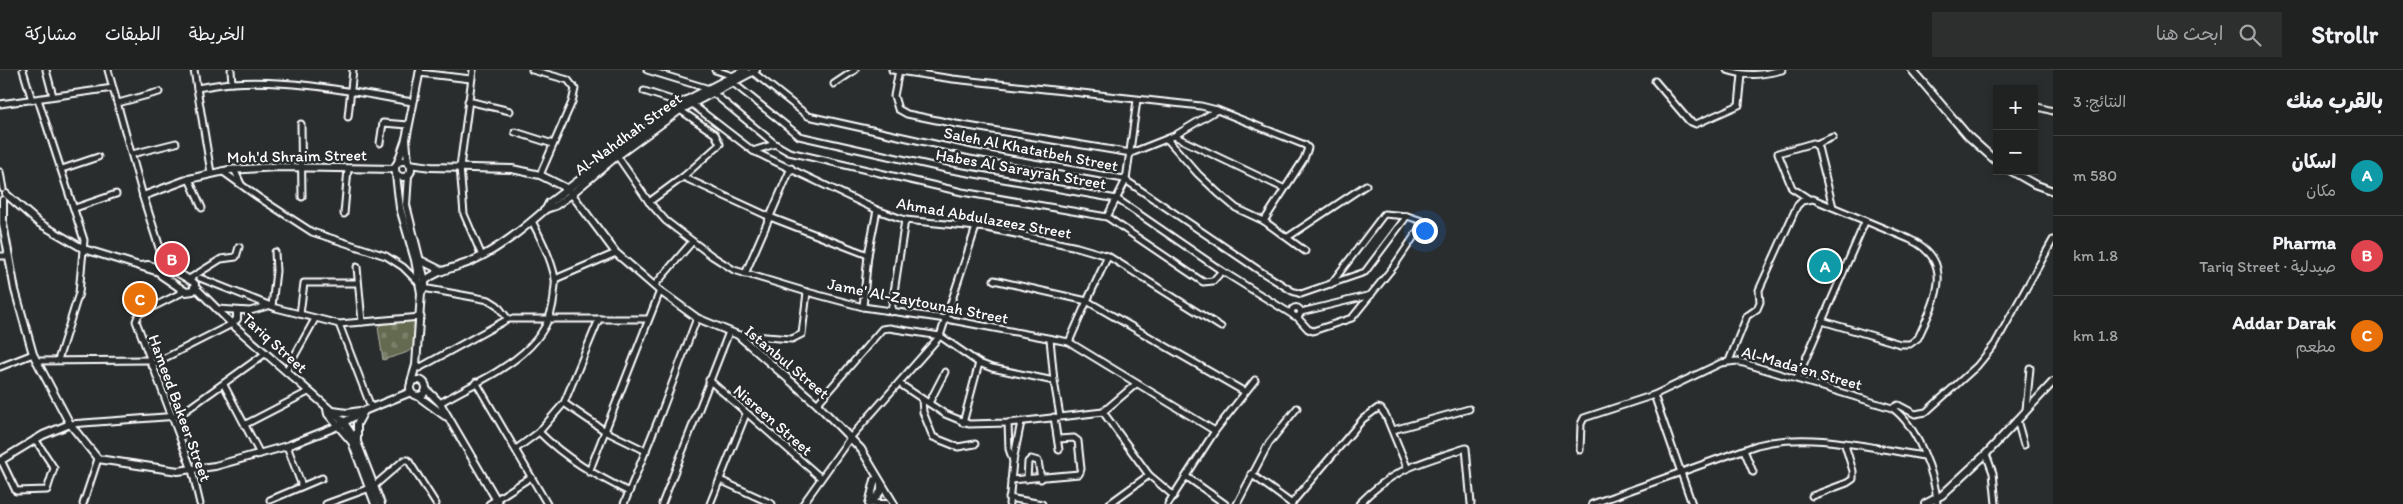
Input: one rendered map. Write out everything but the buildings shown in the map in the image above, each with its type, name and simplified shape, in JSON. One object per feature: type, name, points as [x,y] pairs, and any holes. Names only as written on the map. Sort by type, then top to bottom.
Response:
[{"type":"street","points":[[23,70],[62,169],[83,232],[84,249],[79,294],[58,360]]},
{"type":"street","points":[[46,70],[54,96]]},
{"type":"street","points":[[108,70],[159,250],[161,268]]},
{"type":"street","points":[[194,70],[211,173]]},
{"type":"street","points":[[231,70],[232,83]]},
{"type":"street","points":[[348,117],[353,70]]},
{"type":"street","points":[[473,70],[460,167],[464,214],[482,256]]},
{"type":"street","points":[[532,70],[568,80],[575,88],[572,102],[540,175]]},
{"type":"street","points":[[647,70],[709,90],[775,144],[790,152],[962,192],[1106,217],[1201,281],[1210,282],[1222,271]]},
{"type":"street","points":[[715,70],[732,79]]},
{"type":"street","name":"Al-Nahdhah Street","points":[[732,79],[745,70]]},
{"type":"street","points":[[834,84],[855,70]]},
{"type":"street","points":[[892,70],[1201,106],[1217,110],[1307,146],[1300,166],[1283,188],[1264,221]]},
{"type":"street","points":[[899,70],[895,104],[898,109],[907,114],[1131,153],[1166,140],[1217,110]]},
{"type":"street","points":[[1728,70],[1742,75],[1754,76],[1782,70]]},
{"type":"street","points":[[1912,70],[1968,136],[1993,158]]},
{"type":"street","points":[[422,286],[401,214],[395,172],[406,139],[419,71],[471,79]]},
{"type":"street","name":"Al-Nahdhah Street","points":[[422,286],[434,274],[482,256],[506,242],[546,209],[554,206],[568,191],[681,103],[732,79],[755,71]]},
{"type":"street","name":"Saleh Al Khatatbeh Street","points":[[755,71],[808,116],[972,152],[1126,180],[1257,269],[1292,291],[1301,294]]},
{"type":"street","points":[[1655,81],[1689,121],[1696,124],[1739,106],[1742,75]]},
{"type":"street","name":"Habes Al Sarayrah Street","points":[[732,79],[799,136],[946,169],[1117,199],[1222,271],[1295,316],[1308,330],[1313,331],[1347,322],[1371,294]]},
{"type":"street","points":[[197,88],[232,83],[291,85],[412,102]]},
{"type":"street","points":[[0,104],[113,88]]},
{"type":"street","name":"Al-Nahdhah Street","points":[[616,154],[680,110],[692,104],[709,90]]},
{"type":"street","points":[[644,91],[681,103]]},
{"type":"street","points":[[118,103],[159,92]]},
{"type":"street","points":[[1106,217],[1126,180],[1137,100]]},
{"type":"street","points":[[468,101],[510,112]]},
{"type":"street","name":"Ahmad Abdulazeez Street","points":[[692,104],[752,151],[877,210],[905,220],[976,227],[1055,242],[1108,256],[1221,327]]},
{"type":"street","points":[[2038,107],[2053,110]]},
{"type":"street","points":[[649,202],[683,177],[720,144],[715,134],[680,110]]},
{"type":"street","points":[[380,143],[383,123],[408,125]]},
{"type":"street","points":[[301,124],[302,197]]},
{"type":"street","points":[[516,132],[553,144]]},
{"type":"street","points":[[1174,136],[1283,188]]},
{"type":"street","points":[[1822,321],[1907,344],[1918,338],[1934,302],[1939,277],[1934,262],[1926,250],[1914,241],[1809,199],[1792,188],[1778,153],[1811,142],[1816,144],[1833,137]]},
{"type":"street","points":[[406,139],[409,168],[406,205],[422,261],[418,367],[411,382],[411,392]]},
{"type":"street","points":[[1166,140],[1218,193],[1236,208],[1264,221],[1305,251]]},
{"type":"street","points":[[132,154],[176,143]]},
{"type":"street","points":[[752,151],[775,144]]},
{"type":"street","points":[[1816,144],[1833,207]]},
{"type":"street","name":"Jame' Al-Zaytounah Street","points":[[616,154],[649,202],[666,221],[692,242],[731,268],[745,274],[863,307],[946,319],[1069,342],[1215,431]]},
{"type":"street","points":[[62,169],[98,157]]},
{"type":"street","points":[[398,162],[409,168]]},
{"type":"street","name":"Moh'd Shraim Street","points":[[143,196],[189,179],[234,169],[302,167],[348,169],[395,172],[402,177],[409,168]]},
{"type":"street","name":"Istanbul Street","points":[[409,168],[506,168],[540,175],[568,191],[585,210],[616,253],[657,289],[697,318],[738,335],[817,404],[856,444],[892,504]]},
{"type":"street","points":[[745,274],[791,168]]},
{"type":"street","points":[[234,169],[241,185]]},
{"type":"street","points":[[344,214],[348,169]]},
{"type":"street","points":[[222,171],[312,232],[390,258],[422,286],[489,300],[498,305],[508,319]]},
{"type":"street","points":[[0,172],[3,195],[1,212],[8,256],[18,305],[35,358],[70,424],[98,459],[162,469],[192,470],[226,464],[287,446],[323,432],[368,409],[411,392]]},
{"type":"street","points":[[2018,175],[2034,184],[2053,191]]},
{"type":"street","points":[[683,177],[770,217],[868,255]]},
{"type":"street","points":[[189,179],[202,208]]},
{"type":"street","points":[[1288,237],[1366,185]]},
{"type":"street","points":[[75,208],[116,194]]},
{"type":"street","name":"Tariq Street","points":[[3,195],[51,231],[84,249],[140,266],[148,265],[161,268],[191,287],[330,410],[328,414],[341,423],[357,442],[372,487],[375,504]]},
{"type":"street","points":[[1728,361],[1747,316],[1757,309],[1760,302],[1759,290],[1797,206],[1802,201],[1809,199]]},
{"type":"street","points":[[863,307],[868,255],[877,210]]},
{"type":"street","points":[[1331,284],[1383,214],[1407,216],[1421,220],[1422,225],[1371,294],[1301,312],[1295,316],[1292,310],[1296,307],[1301,294],[1331,284],[1365,272],[1407,216]]},
{"type":"street","points":[[891,312],[905,220]]},
{"type":"street","points":[[440,403],[510,363],[526,351],[534,344],[550,318],[555,279],[532,221]]},
{"type":"street","points":[[1797,379],[1865,222]]},
{"type":"street","points":[[803,504],[850,438],[900,384],[940,336],[976,227]]},
{"type":"street","points":[[1892,408],[1900,406],[1915,414],[1926,412],[1977,366],[2004,330],[2053,240]]},
{"type":"street","points":[[589,472],[648,319],[657,289],[692,242]]},
{"type":"street","points":[[191,287],[200,275],[223,258],[236,257],[239,247]]},
{"type":"street","points":[[271,306],[276,271],[275,252]]},
{"type":"street","points":[[555,279],[616,253]]},
{"type":"street","points":[[0,256],[8,256]]},
{"type":"street","points":[[1069,342],[1108,256]]},
{"type":"street","points":[[422,261],[443,271]]},
{"type":"street","points":[[356,267],[362,322]]},
{"type":"street","name":"Tariq Street","points":[[161,268],[191,287]]},
{"type":"street","points":[[200,275],[271,306],[339,324],[420,317]]},
{"type":"street","points":[[994,280],[1087,301],[1245,392]]},
{"type":"street","points":[[300,314],[304,283],[358,283]]},
{"type":"street","name":"Hameed Bakeer Street","points":[[191,287],[137,315],[137,326],[192,470],[200,504]]},
{"type":"street","points":[[738,335],[792,339],[800,337],[802,334],[807,292]]},
{"type":"street","points":[[217,309],[237,311],[259,310],[271,306]]},
{"type":"street","points":[[1296,307],[1301,312]]},
{"type":"street","points":[[0,367],[35,358],[150,363],[232,324],[237,318],[237,311]]},
{"type":"street","points":[[286,370],[316,318]]},
{"type":"street","points":[[624,504],[697,318]]},
{"type":"street","points":[[418,367],[508,319],[648,319]]},
{"type":"street","points":[[516,449],[539,432],[564,403],[599,320]]},
{"type":"street","points":[[339,324],[368,409]]},
{"type":"street","points":[[817,404],[878,331],[889,328],[940,336],[979,363],[992,368],[1054,381]]},
{"type":"street","points":[[662,504],[728,332]]},
{"type":"street","points":[[1050,339],[1059,450]]},
{"type":"street","points":[[36,439],[54,468],[47,490],[16,491],[0,460],[36,439],[70,424],[172,418],[181,415],[266,353]]},
{"type":"street","name":"Al-Mada’en Street","points":[[1580,450],[1581,424],[1584,418],[1654,395],[1728,361],[1742,362],[1892,408],[1901,414],[1912,429],[1924,456],[1934,482],[1937,501]]},
{"type":"street","points":[[962,422],[979,363]]},
{"type":"street","points":[[418,367],[425,385],[423,394],[418,396]]},
{"type":"street","points":[[2026,410],[2030,368]]},
{"type":"street","points":[[929,404],[945,372]]},
{"type":"street","points":[[411,382],[417,379],[425,385],[440,403],[498,502]]},
{"type":"street","name":"Nisreen Street","points":[[709,380],[821,478]]},
{"type":"street","points":[[1168,504],[1215,431],[1255,380]]},
{"type":"street","points":[[476,382],[547,504]]},
{"type":"street","points":[[1925,504],[1937,501],[1986,454],[2053,382]]},
{"type":"street","points":[[900,384],[929,404],[962,422],[1008,423],[1104,412],[1136,384]]},
{"type":"street","points":[[224,385],[260,454]]},
{"type":"street","points":[[246,424],[308,392]]},
{"type":"street","points":[[411,392],[441,412],[451,422]]},
{"type":"street","points":[[1654,395],[1692,504]]},
{"type":"street","points":[[922,399],[923,412],[933,437],[958,448],[975,444]]},
{"type":"street","points":[[564,403],[605,431],[646,451]]},
{"type":"street","points":[[1237,504],[1269,443],[1297,408]]},
{"type":"street","points":[[330,410],[347,413],[368,409]]},
{"type":"street","points":[[357,442],[357,424],[368,409]]},
{"type":"street","points":[[1252,474],[1291,504],[1363,419],[1374,410],[1381,409],[1393,430],[1407,467]]},
{"type":"street","points":[[1393,430],[1469,409]]},
{"type":"street","points":[[1104,412],[1149,475],[1174,496]]},
{"type":"street","points":[[710,504],[746,414]]},
{"type":"street","points":[[2017,420],[2024,445]]},
{"type":"street","points":[[1021,422],[1013,461],[1009,501],[1042,504]]},
{"type":"street","name":"Tariq Street","points":[[341,423],[381,504]]},
{"type":"street","points":[[1008,423],[1009,449],[1013,461]]},
{"type":"street","points":[[539,432],[568,458],[589,472],[629,492]]},
{"type":"street","points":[[1011,480],[1076,475],[1081,472],[1078,441],[1074,438],[1058,439]]},
{"type":"street","points":[[1592,504],[1600,503],[1681,471],[1744,450],[1769,442],[1796,438],[1924,456]]},
{"type":"street","points":[[1812,496],[1853,479],[1853,472],[1845,445]]},
{"type":"street","points":[[287,446],[302,486]]},
{"type":"street","points":[[1359,504],[1386,479],[1407,467],[1466,448],[1471,504]]},
{"type":"street","points":[[1744,450],[1753,472]]},
{"type":"street","points":[[1986,454],[1992,472],[1996,504]]},
{"type":"street","points":[[84,504],[98,459]]},
{"type":"street","points":[[1027,479],[1028,462],[1031,459],[1038,462],[1041,478]]},
{"type":"street","points":[[326,504],[372,487],[404,460],[408,460],[436,504]]},
{"type":"street","points":[[1109,504],[1149,475]]},
{"type":"street","points":[[489,504],[498,502],[531,477]]},
{"type":"street","points":[[1187,477],[1225,504]]},
{"type":"street","points":[[270,500],[322,478]]},
{"type":"street","points":[[720,480],[772,504]]},
{"type":"street","points":[[870,504],[881,491],[878,481]]},
{"type":"street","points":[[870,504],[878,481]]},
{"type":"street","name":"Istanbul Street","points":[[881,491],[892,504]]},
{"type":"street","points":[[875,504],[886,504]]},
{"type":"green space","points":[[418,320],[414,345],[411,349],[408,352],[383,360],[378,327],[382,324]]},
{"type":"place","name":"Pharma","points":[[172,259]]},
{"type":"place","name":"اسكان","points":[[1825,266]]},
{"type":"place","name":"Addar Darak","points":[[140,299]]}]
